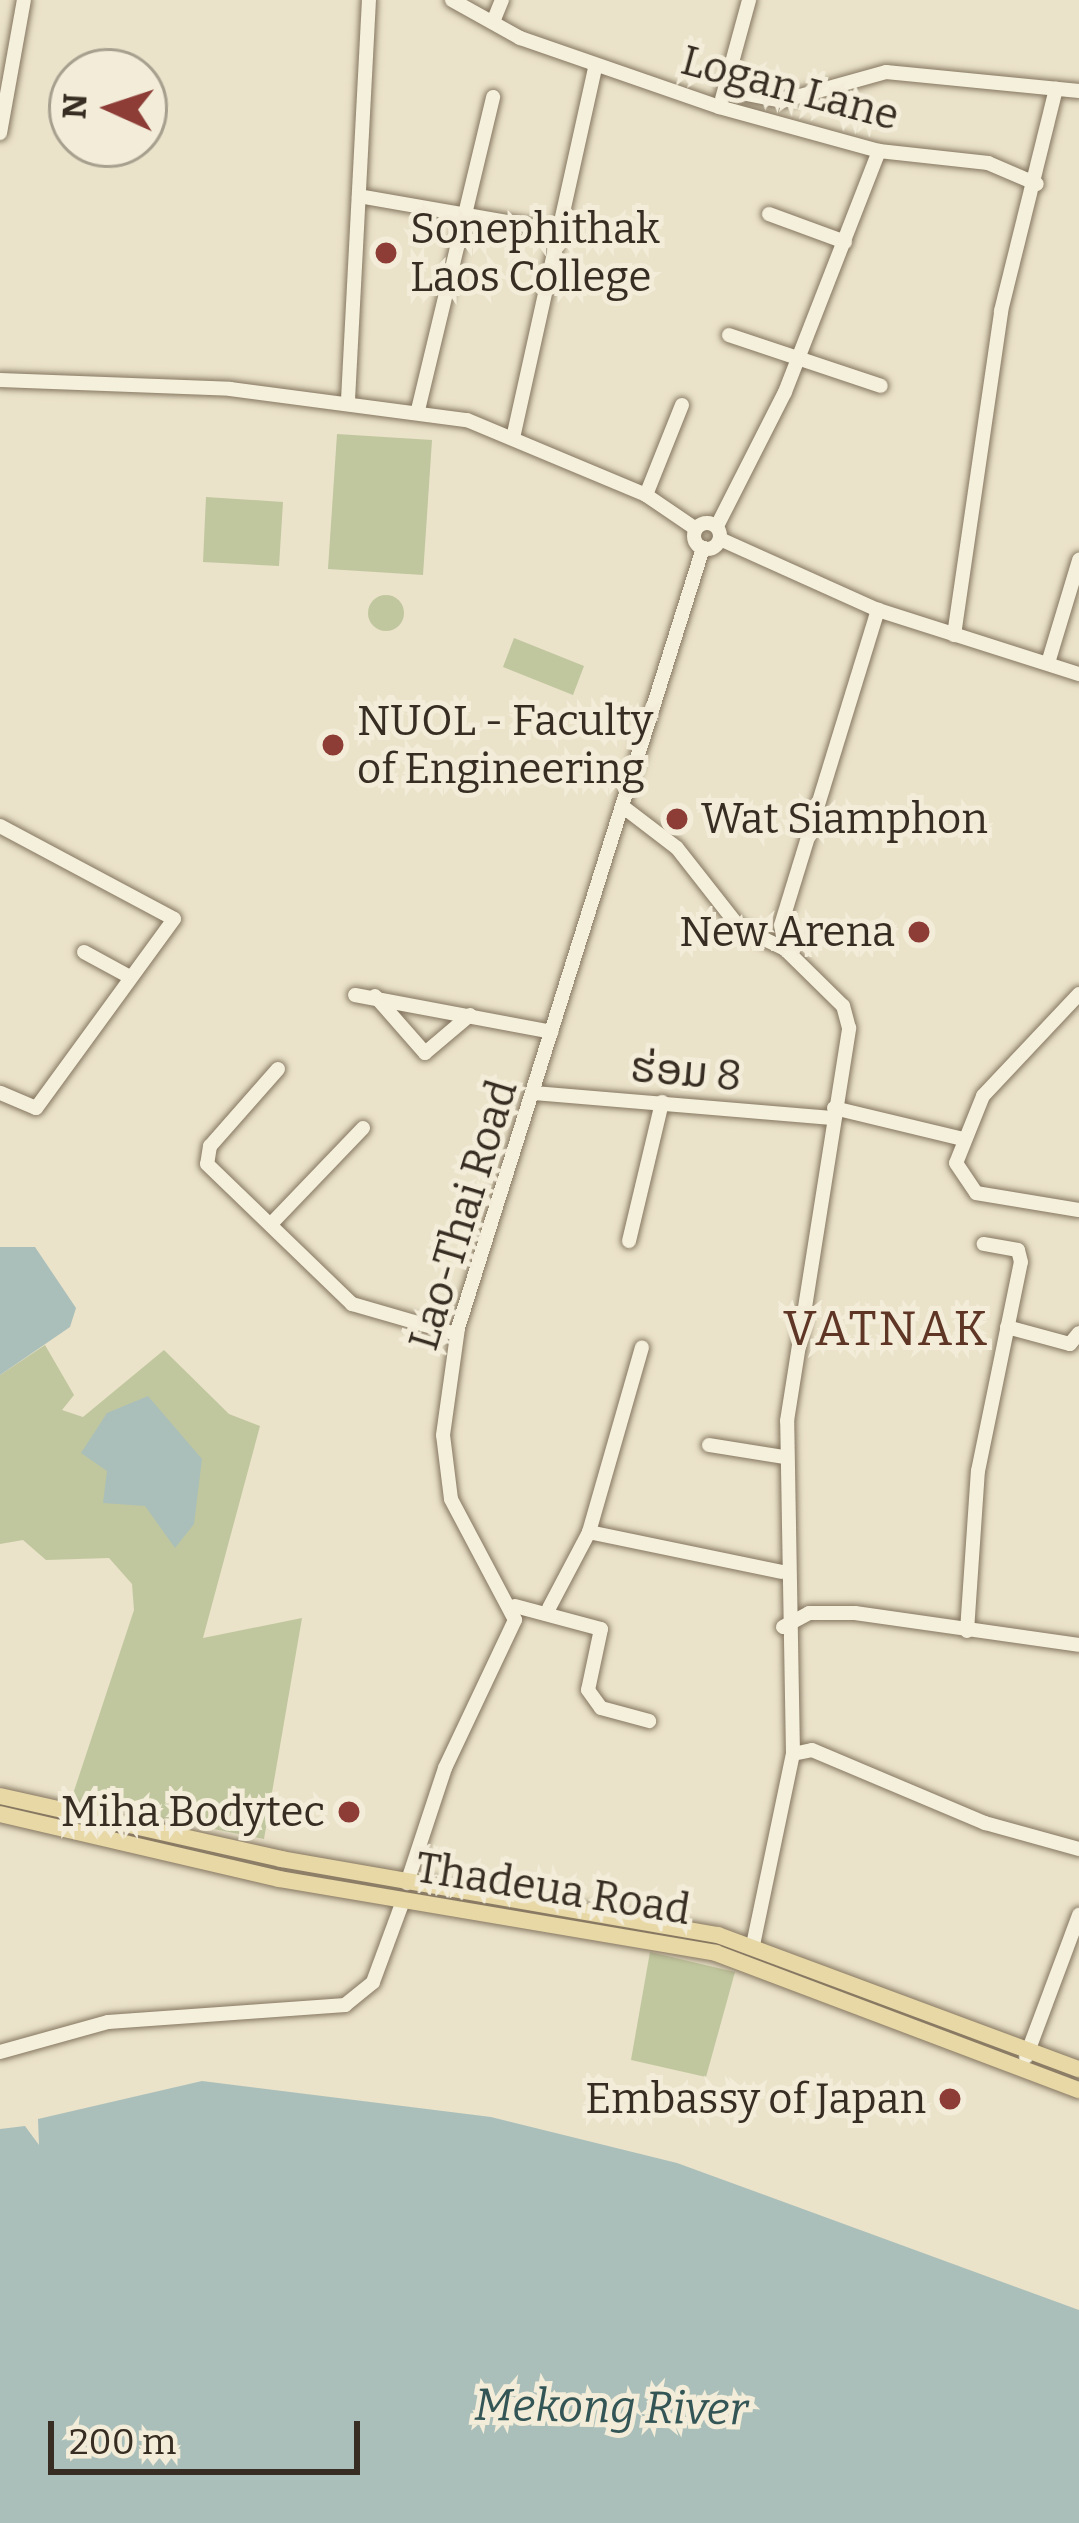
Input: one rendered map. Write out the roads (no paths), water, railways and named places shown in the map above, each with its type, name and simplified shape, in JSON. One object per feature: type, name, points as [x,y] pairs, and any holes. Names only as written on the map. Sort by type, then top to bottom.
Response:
[{"type":"main road","name":"Thadeua Road","points":[[0,1796],[11,1810],[405,1892],[750,1954],[1079,2090]]},
{"type":"main road","name":"Thadeua Road","points":[[853,1993],[1029,2048],[1079,2069]]},
{"type":"street","points":[[0,133],[24,0]]},
{"type":"street","points":[[348,400],[369,0]]},
{"type":"street","name":"Logan Lane","points":[[452,0],[596,68],[719,107],[879,151],[988,163],[1037,184]]},
{"type":"street","points":[[493,22],[502,0]]},
{"type":"street","points":[[719,107],[749,0]]},
{"type":"street","points":[[513,438],[596,68]]},
{"type":"street","points":[[726,91],[782,100],[886,72],[1079,91]]},
{"type":"street","points":[[954,635],[1001,311],[1037,184],[1056,89]]},
{"type":"street","points":[[418,410],[461,213],[493,97]]},
{"type":"street","points":[[696,529],[703,548],[718,533],[798,359],[879,151]]},
{"type":"street","points":[[359,196],[560,231]]},
{"type":"street","points":[[769,214],[845,242]]},
{"type":"street","points":[[729,335],[880,386]]},
{"type":"street","points":[[0,380],[348,400],[418,410],[513,438],[646,495],[696,529],[718,533],[878,610],[1079,674]]},
{"type":"street","points":[[646,495],[682,405]]},
{"type":"street","name":"Lao-Thai Road","points":[[515,1606],[470,1551],[451,1499],[443,1435],[456,1334],[626,808],[703,548]]},
{"type":"street","points":[[1048,663],[1079,560]]},
{"type":"street","points":[[784,949],[781,925],[878,610]]},
{"type":"street","points":[[626,808],[677,848],[740,927],[784,949],[847,1013],[784,1457],[783,1627],[793,1754],[750,1954]]},
{"type":"street","points":[[0,826],[174,919],[36,1108],[0,1094]]},
{"type":"street","points":[[84,952],[130,977]]},
{"type":"street","points":[[1079,994],[959,1138],[956,1163],[976,1192],[1079,1210]]},
{"type":"street","points":[[355,995],[552,1032]]},
{"type":"street","points":[[375,996],[425,1053],[470,1015]]},
{"type":"street","points":[[278,1070],[204,1154],[352,1304],[456,1334]]},
{"type":"street","name":"ຮ່ອມ 8","points":[[534,1093],[833,1113],[959,1138]]},
{"type":"street","points":[[628,1241],[662,1102]]},
{"type":"street","points":[[271,1224],[363,1128]]},
{"type":"street","points":[[967,1631],[978,1471],[1022,1255],[984,1244]]},
{"type":"street","points":[[1007,1327],[1070,1344],[1079,1333]]},
{"type":"street","points":[[549,1609],[566,1594],[589,1532],[642,1347]]},
{"type":"street","points":[[709,1445],[784,1457]]},
{"type":"street","points":[[589,1532],[782,1572]]},
{"type":"street","points":[[0,2052],[108,2022],[345,2005],[373,1982],[515,1606],[549,1609],[601,1628],[588,1684],[601,1708],[649,1721]]},
{"type":"street","points":[[783,1627],[820,1612],[1079,1645]]},
{"type":"street","points":[[793,1754],[812,1750],[985,1823],[1079,1849]]},
{"type":"street","points":[[1022,2067],[1079,1915]]},
{"type":"water","points":[[0,1247],[35,1247],[76,1308],[70,1327],[0,1375]]},
{"type":"water","points":[[148,1396],[202,1459],[194,1524],[175,1548],[145,1506],[103,1503],[107,1471],[81,1453],[107,1413]]},
{"type":"water","name":"Mekong River","points":[[202,2081],[491,2117],[677,2163],[1079,2310],[1079,2523],[0,2523],[0,2129],[25,2126],[39,2145],[38,2119]]},
{"type":"place","name":"Sonephithak Laos College","points":[[386,253]]},
{"type":"place","name":"NUOL - Faculty of Engineering","points":[[333,745]]},
{"type":"place","name":"Wat Siamphon","points":[[677,819]]},
{"type":"place","name":"New Arena","points":[[919,932]]},
{"type":"place","name":"Miha Bodytec","points":[[349,1812]]},
{"type":"place","name":"Embassy of Japan","points":[[950,2099]]},
{"type":"district","name":"VATNAK","points":[[887,1330]]}]
